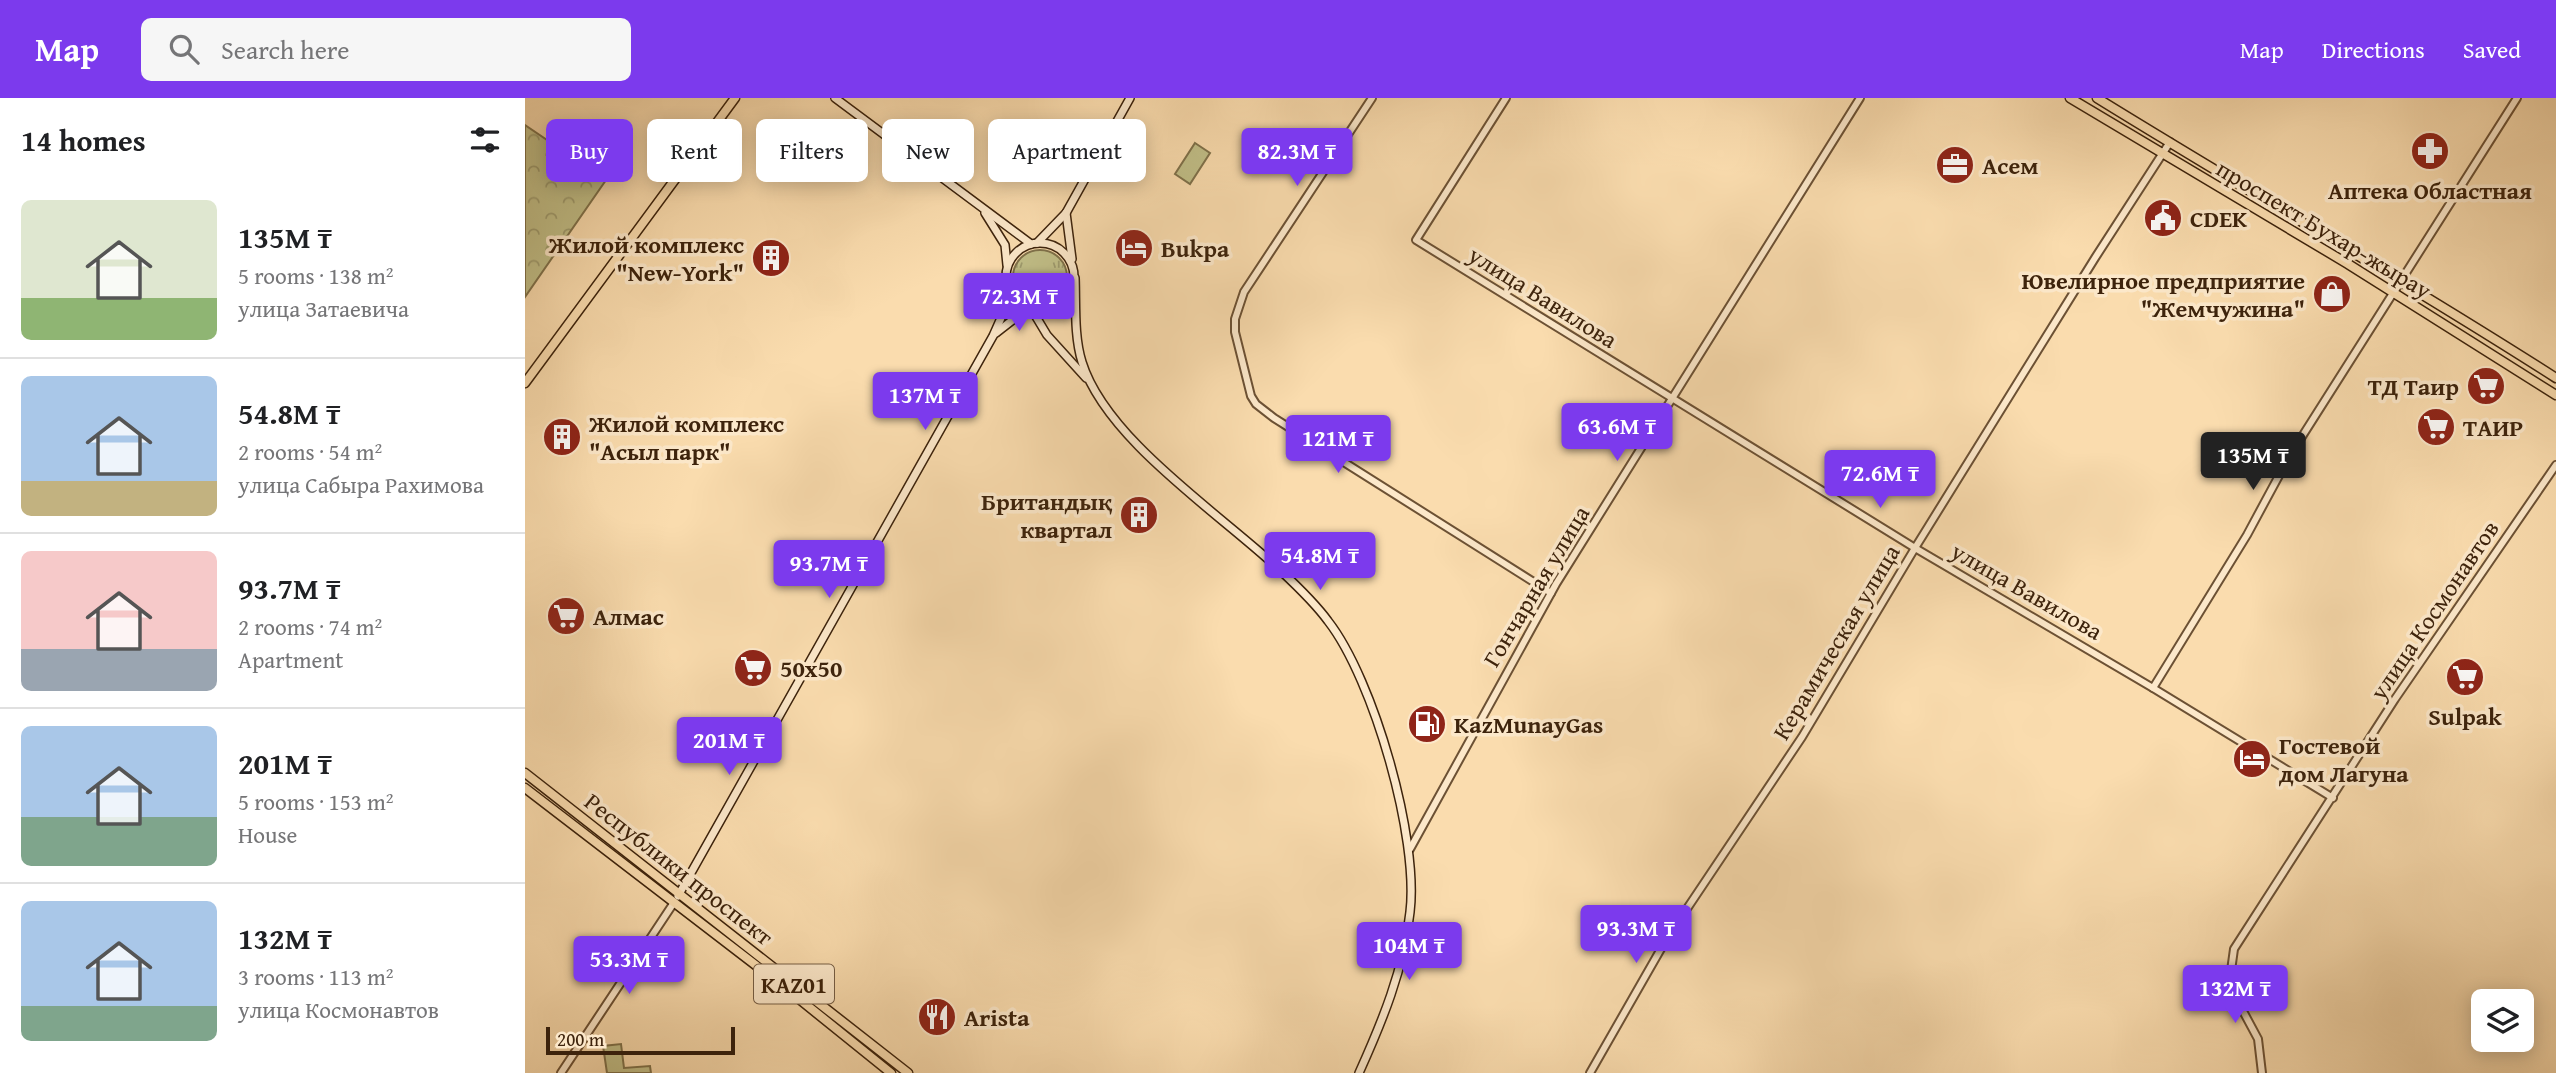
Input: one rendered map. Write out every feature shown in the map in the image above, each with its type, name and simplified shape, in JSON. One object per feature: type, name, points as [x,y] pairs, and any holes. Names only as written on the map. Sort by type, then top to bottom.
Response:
[{"type":"main road","points":[[525,383],[735,98]]},
{"type":"main road","points":[[835,98],[1034,244],[1048,244],[1059,248],[1068,256],[1073,267]]},
{"type":"main road","points":[[1007,272],[1015,254],[1034,244],[1066,213],[1129,98]]},
{"type":"main road","name":"проспект Бухар-жырау","points":[[2070,98],[2395,293],[2555,395]]},
{"type":"main road","name":"проспект Бухар-жырау","points":[[2097,98],[2556,378]]},
{"type":"main road","points":[[981,206],[1005,245],[1009,289],[1013,297],[1030,309],[1047,334],[1089,381],[1121,427],[1164,469],[1281,571],[1328,620],[1346,648],[1367,693],[1389,764],[1410,849],[1412,879],[1411,913],[1401,959],[1380,1026],[1359,1073]]},
{"type":"main road","points":[[1066,213],[1075,278],[1078,341],[1081,360],[1089,381]]},
{"type":"main road","points":[[993,336],[1030,309],[1046,310],[1063,303],[1075,278]]},
{"type":"main road","points":[[673,904],[993,336],[1009,289]]},
{"type":"main road","name":"Республики проспект","points":[[525,773],[908,1073]]},
{"type":"main road","name":"Республики проспект","points":[[525,788],[788,990],[891,1073]]},
{"type":"street","points":[[1372,98],[1244,292],[1235,319],[1235,332],[1251,396],[1270,416],[1551,593]]},
{"type":"street","name":"улица Вавилова","points":[[1506,98],[1416,240],[1915,548],[2333,798]]},
{"type":"street","name":"Гончарная улица","points":[[1410,849],[1551,593],[1860,98]]},
{"type":"street","points":[[2153,688],[2247,535],[2288,457],[2517,98]]},
{"type":"street","name":"Керамическая улица","points":[[1590,1073],[1666,940],[1802,737],[1915,548],[2170,142]]},
{"type":"street","name":"улица Космонавтов","points":[[2262,1073],[2258,1040],[2229,985],[2234,949],[2395,699],[2556,465]]},
{"type":"street","points":[[561,1073],[673,904]]},
{"type":"green space","points":[[525,125],[546,139],[546,182],[605,182],[525,297]]},
{"type":"green space","points":[[1195,143],[1210,153],[1190,184],[1175,174]]},
{"type":"green space","points":[[1040,250],[1059,258],[1067,277],[1059,296],[1040,304],[1021,296],[1013,277],[1021,258]]},
{"type":"green space","points":[[621,1044],[624,1068],[650,1066],[651,1073],[607,1073],[603,1046]]},
{"type":"place","name":"Аптека Областная","points":[[2430,151]]},
{"type":"place","name":"Асем","points":[[1955,165]]},
{"type":"place","name":"CDEK","points":[[2163,218]]},
{"type":"place","name":"Bukpa","points":[[1134,248]]},
{"type":"place","name":"Жилой комплекс \"New-York\"","points":[[771,258]]},
{"type":"place","name":"Ювелирное предприятие \"Жемчужина\"","points":[[2332,294]]},
{"type":"place","name":"ТД Таир","points":[[2486,386]]},
{"type":"place","name":"ТАИР","points":[[2436,427]]},
{"type":"place","name":"Жилой комплекс \"Асыл парк\"","points":[[562,437]]},
{"type":"place","name":"Британдық квартал","points":[[1139,515]]},
{"type":"place","name":"Алмас","points":[[566,616]]},
{"type":"place","name":"50х50","points":[[753,668]]},
{"type":"place","name":"Sulpak","points":[[2465,677]]},
{"type":"place","name":"KazMunayGas","points":[[1427,724]]},
{"type":"place","name":"Гостевой дом Лагуна","points":[[2252,759]]},
{"type":"place","name":"Arista","points":[[937,1017]]}]
